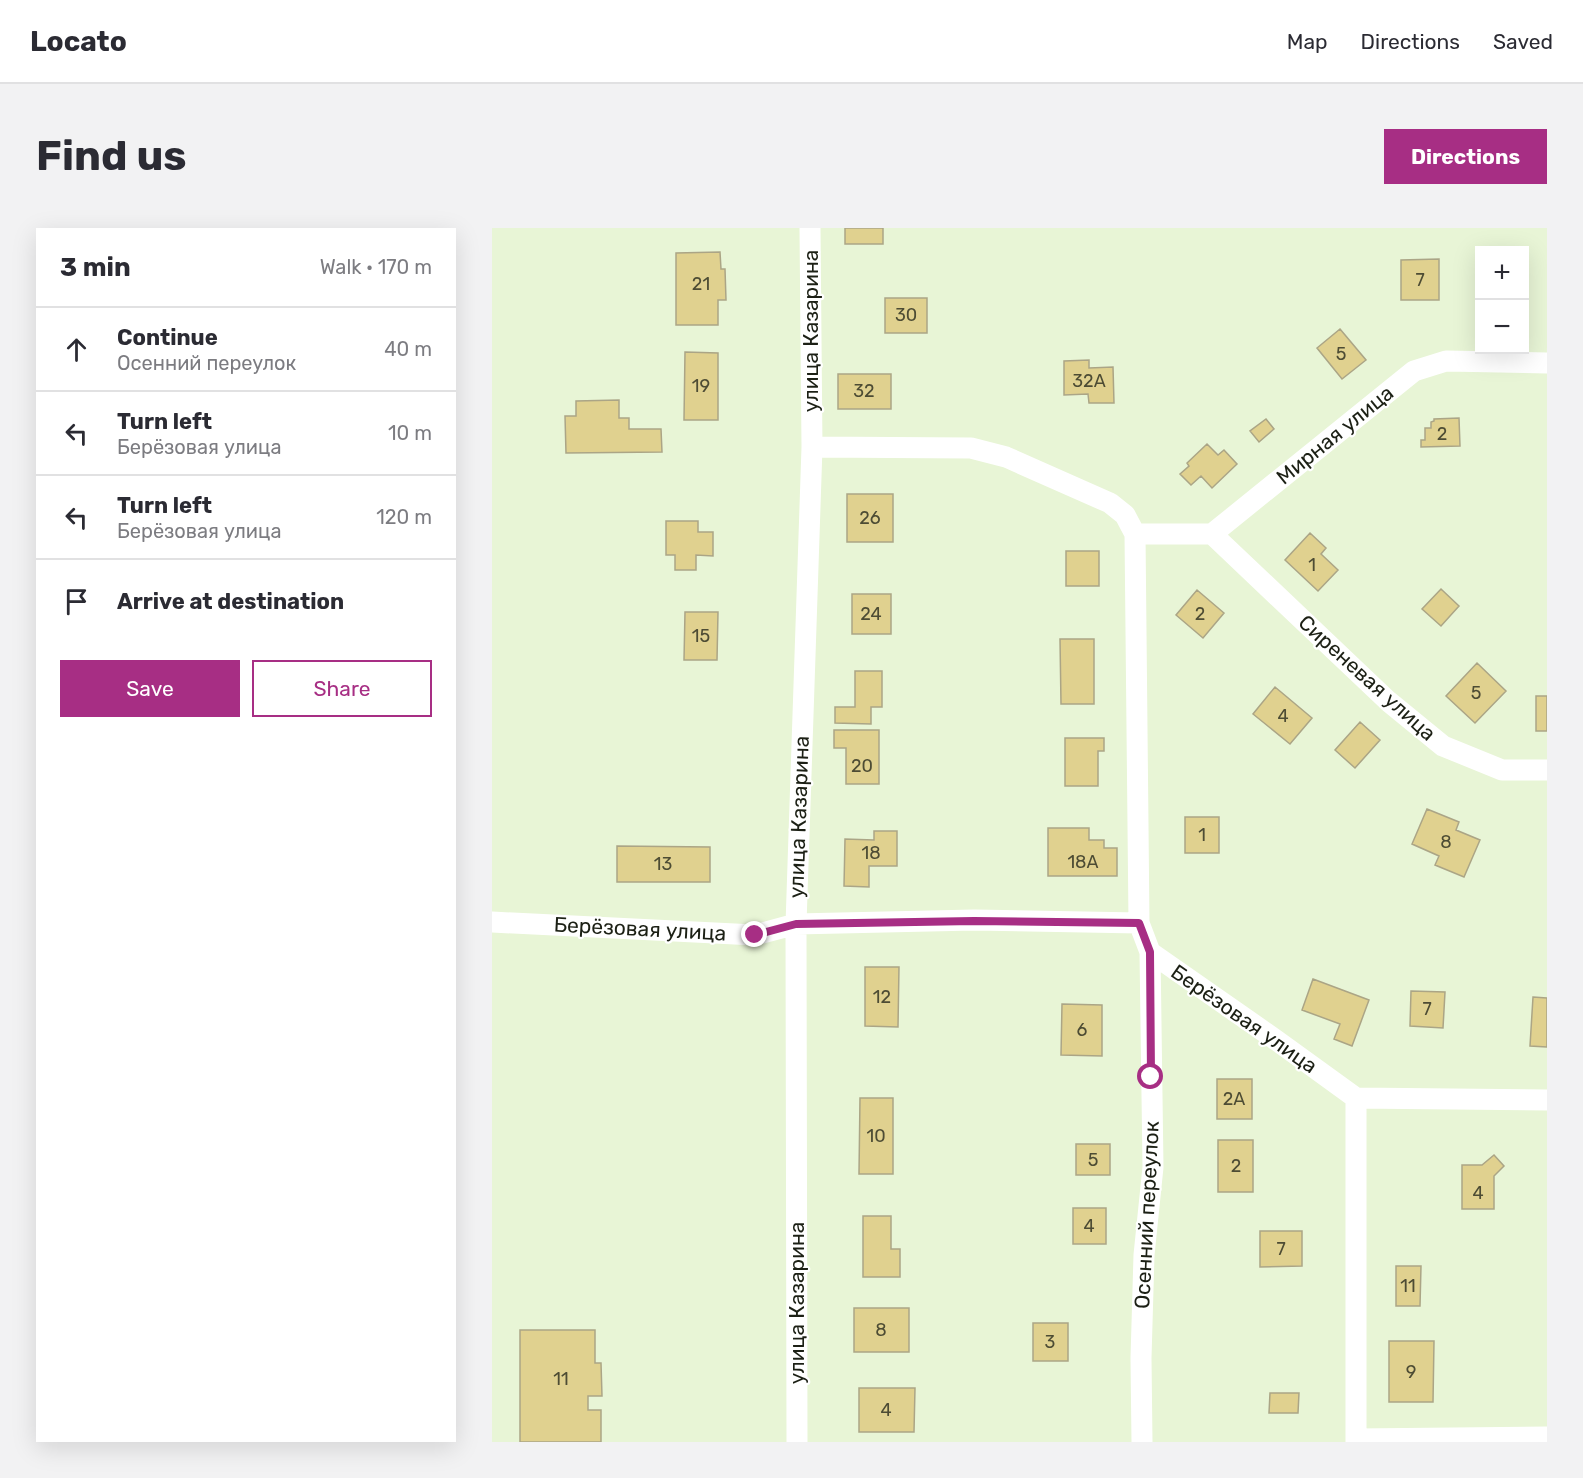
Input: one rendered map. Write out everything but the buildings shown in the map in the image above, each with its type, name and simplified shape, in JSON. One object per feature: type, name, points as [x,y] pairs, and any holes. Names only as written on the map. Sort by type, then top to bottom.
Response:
[{"type":"street","name":"улица Казарина","points":[[797,1442],[796,924],[812,447],[810,228]]},
{"type":"street","name":"Мирная улица","points":[[1212,534],[1414,371],[1446,361],[1547,363]]},
{"type":"street","points":[[812,447],[971,448],[1006,457],[1110,503],[1125,515],[1135,534],[1139,923]]},
{"type":"street","points":[[1135,534],[1212,534]]},
{"type":"street","name":"Сиреневая улица","points":[[1212,534],[1388,701],[1443,746],[1502,770],[1547,770]]},
{"type":"street","name":"Берёзовая улица","points":[[492,922],[755,935],[796,924],[974,921],[1139,923],[1150,952],[1356,1098]]},
{"type":"street","name":"Осенний переулок","points":[[1142,1442],[1141,1358],[1144,1265],[1153,1167],[1150,952]]},
{"type":"street","points":[[1547,1100],[1356,1098],[1356,1440],[1547,1437]]},
{"type":"route","points":[[755,935],[796,924],[974,921],[1139,923],[1150,952],[1151,1077]]}]
